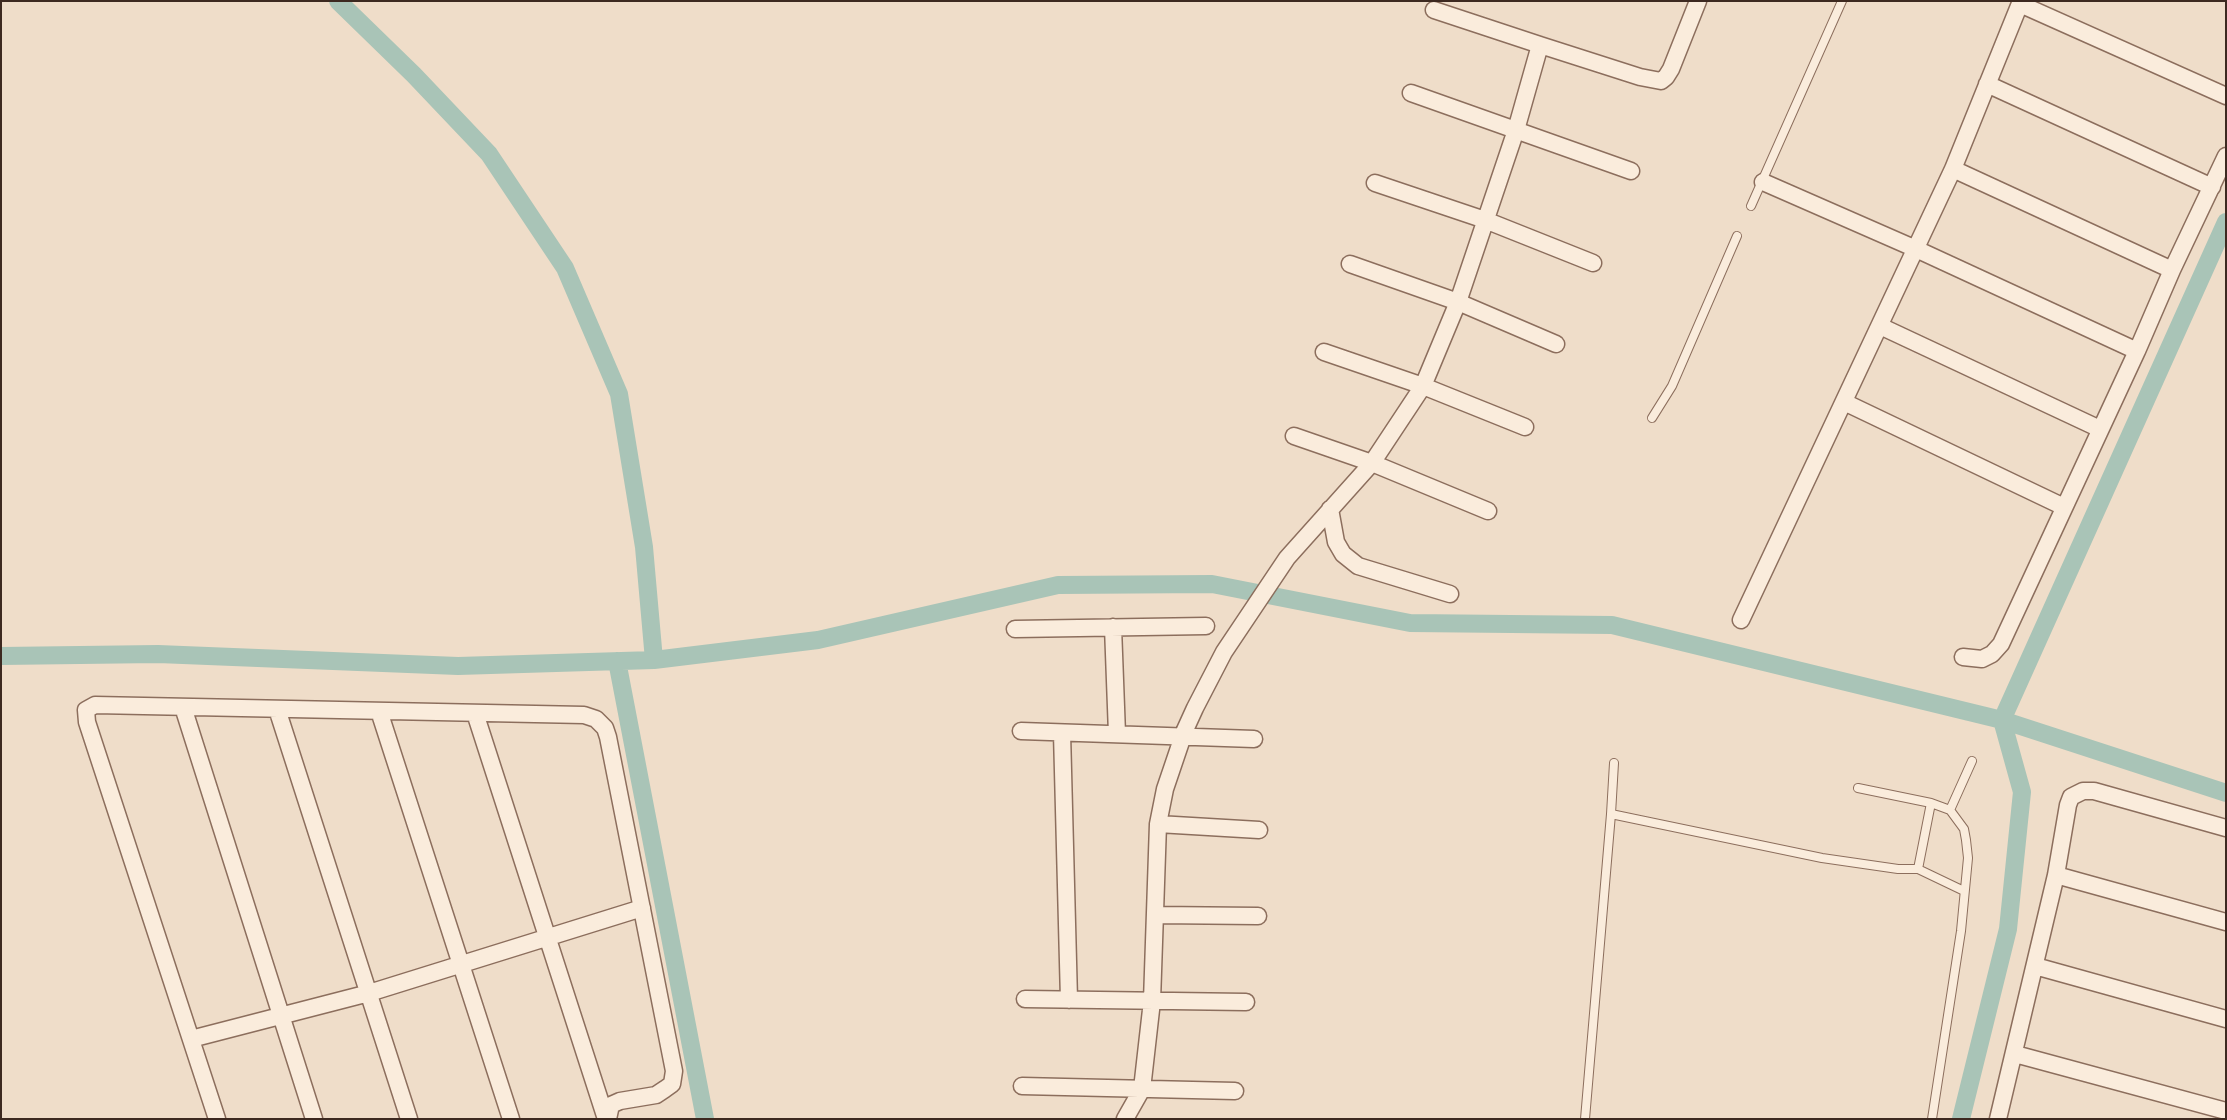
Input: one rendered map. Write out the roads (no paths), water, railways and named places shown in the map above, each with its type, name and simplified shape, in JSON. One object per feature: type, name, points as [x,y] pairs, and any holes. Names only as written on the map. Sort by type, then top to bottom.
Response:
[{"type":"street","points":[[1434,10],[1640,77],[1661,81],[1672,69],[1698,1]]},
{"type":"street","points":[[1741,620],[1953,169],[2020,2],[2226,96]]},
{"type":"street","points":[[1125,1119],[1142,1089],[1152,1001],[1158,824],[1165,789],[1182,737],[1224,652],[1287,558],[1372,463],[1423,386],[1458,302],[1516,130],[1540,45]]},
{"type":"street","points":[[1987,84],[2212,187]]},
{"type":"street","points":[[1411,93],[1631,171]]},
{"type":"street","points":[[1963,657],[1982,660],[1992,654],[2001,644],[2226,156]]},
{"type":"street","points":[[1953,169],[2172,270]]},
{"type":"street","points":[[1763,182],[1916,249],[2137,351]]},
{"type":"street","points":[[1375,183],[1485,220],[1593,263]]},
{"type":"street","points":[[1350,264],[1458,302],[1556,344]]},
{"type":"street","points":[[1880,326],[2100,429]]},
{"type":"street","points":[[1324,352],[1423,386],[1525,427]]},
{"type":"street","points":[[1844,402],[2064,507]]},
{"type":"street","points":[[1294,436],[1372,463],[1488,511]]},
{"type":"street","points":[[1330,508],[1336,542],[1342,554],[1358,566],[1450,594]]},
{"type":"street","points":[[1015,629],[1206,626]]},
{"type":"street","points":[[1113,628],[1117,734]]},
{"type":"street","points":[[217,1119],[87,722],[86,710],[95,705],[584,715],[596,719],[605,728],[608,737],[674,1070],[672,1084],[656,1095],[620,1101],[611,1105],[607,1119]]},
{"type":"street","points":[[184,706],[314,1119]]},
{"type":"street","points":[[277,708],[409,1119]]},
{"type":"street","points":[[379,711],[510,1119]]},
{"type":"street","points":[[475,713],[607,1119]]},
{"type":"street","points":[[1021,731],[1254,739]]},
{"type":"street","points":[[1062,733],[1069,1000]]},
{"type":"street","points":[[1998,1119],[2015,1054],[2056,875],[2071,797],[2083,791],[2094,791],[2226,828]]},
{"type":"street","points":[[1158,824],[1260,830]]},
{"type":"street","points":[[2056,875],[2226,922]]},
{"type":"street","points":[[191,1039],[369,993],[642,908]]},
{"type":"street","points":[[1156,914],[1258,916]]},
{"type":"street","points":[[2034,966],[2226,1019]]},
{"type":"street","points":[[1025,999],[1246,1002]]},
{"type":"street","points":[[2015,1054],[2226,1111]]},
{"type":"street","points":[[1022,1086],[1235,1091]]},
{"type":"lane","points":[[1751,206],[1842,1]]},
{"type":"lane","points":[[1652,418],[1672,386],[1737,236]]},
{"type":"lane","points":[[1950,810],[1972,761]]},
{"type":"lane","points":[[1585,1119],[1614,763]]},
{"type":"lane","points":[[1858,788],[1931,803],[1950,810],[1964,829],[1968,858],[1960,931],[1932,1119]]},
{"type":"lane","points":[[1918,869],[1931,803]]},
{"type":"lane","points":[[1611,814],[1822,858],[1898,869],[1918,869],[1964,891]]},
{"type":"waterway","points":[[338,1],[414,75],[489,154],[565,268],[619,394],[644,547],[654,660]]},
{"type":"waterway","points":[[1961,1119],[2008,929],[2022,792],[2002,720],[2226,222]]},
{"type":"waterway","points":[[1,656],[158,654],[458,666],[654,660],[818,640],[1058,585],[1212,584],[1410,623],[1612,625],[2002,720],[2226,793]]},
{"type":"waterway","points":[[617,661],[705,1119]]}]
